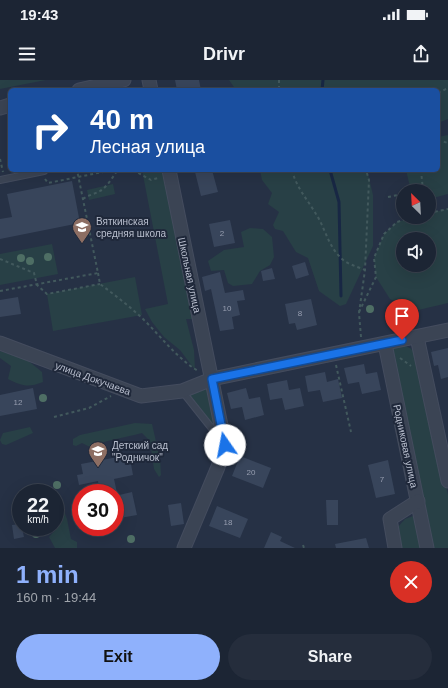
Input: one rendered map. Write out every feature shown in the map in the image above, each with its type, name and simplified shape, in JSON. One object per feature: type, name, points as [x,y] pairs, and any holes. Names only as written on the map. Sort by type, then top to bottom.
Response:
[{"type":"street","points":[[88,88],[124,80]]},
{"type":"street","name":"Школьная улица","points":[[169,172],[225,445]]},
{"type":"street","name":"улица Докучаева","points":[[0,343],[141,396],[182,391],[212,379],[363,348],[385,346],[448,330]]},
{"type":"street","points":[[417,337],[448,480]]},
{"type":"street","name":"Родниковая улица","points":[[385,346],[427,548]]},
{"type":"street","points":[[184,548],[218,466],[225,445]]},
{"type":"street","points":[[395,548],[390,519],[418,501]]},
{"type":"lane","points":[[0,180],[37,172]]},
{"type":"lane","points":[[182,391],[225,445]]},
{"type":"path","points":[[0,159],[3,171]]},
{"type":"path","points":[[42,172],[47,183],[102,172]]},
{"type":"path","points":[[77,172],[100,284],[120,298],[145,321],[178,356],[212,379]]},
{"type":"path","points":[[83,199],[88,195],[101,191],[117,172]]},
{"type":"path","points":[[137,172],[151,180],[169,172]]},
{"type":"path","points":[[293,172],[304,197],[316,214],[331,247],[348,263],[365,270]]},
{"type":"path","points":[[363,348],[358,313],[365,270],[369,180],[367,172]]},
{"type":"path","points":[[422,172],[423,184]]},
{"type":"path","points":[[388,197],[396,195]]},
{"type":"path","points":[[436,212],[448,209]]},
{"type":"path","points":[[358,313],[376,277],[374,258],[384,234],[396,223]]},
{"type":"path","points":[[0,259],[34,273],[37,284],[47,294],[100,284]]},
{"type":"path","points":[[0,291],[98,273]]},
{"type":"path","points":[[385,346],[412,367]]},
{"type":"path","points":[[333,354],[351,432]]},
{"type":"path","points":[[54,417],[89,408],[124,389]]},
{"type":"green space","points":[[0,80],[46,80],[0,89]]},
{"type":"green space","points":[[229,80],[448,80],[448,119],[440,122],[440,88],[235,88]]},
{"type":"green space","points":[[448,135],[448,194],[436,197],[436,184],[409,184],[406,172],[440,172],[440,137]]},
{"type":"green space","points":[[142,172],[164,172],[193,319],[186,319],[194,350],[195,370],[180,350],[164,337],[152,322],[145,309],[168,304]]},
{"type":"green space","points":[[260,172],[367,172],[373,195],[373,246],[346,304],[340,306],[319,291],[308,258],[296,252],[283,231],[275,229],[273,225],[279,212],[268,204],[272,193],[262,180]]},
{"type":"green space","points":[[113,184],[115,194],[89,200],[87,190]]},
{"type":"green space","points":[[448,209],[448,303],[414,311],[390,299],[376,277],[374,258],[384,234],[396,223],[436,224],[436,212]]},
{"type":"green space","points":[[250,228],[263,229],[272,237],[274,257],[270,265],[260,271],[252,284],[233,286],[228,283],[224,270],[211,271],[208,261],[224,250],[244,247],[241,232]]},
{"type":"green space","points":[[52,244],[58,274],[0,285],[0,254]]},
{"type":"green space","points":[[135,277],[142,315],[53,331],[47,294]]},
{"type":"green space","points":[[402,345],[410,348],[416,354],[422,370],[448,495],[448,548],[431,548],[390,356],[394,347]]},
{"type":"green space","points":[[0,351],[26,359],[42,372],[43,382],[29,386],[8,379],[11,366],[0,358]]},
{"type":"green space","points":[[209,386],[219,432],[190,396],[190,393]]},
{"type":"green space","points":[[135,423],[152,424],[160,459],[161,475],[159,477],[154,469],[150,441],[142,433],[90,447],[82,443],[76,446],[73,445],[73,439],[80,435]]},
{"type":"green space","points":[[30,427],[33,433],[6,445],[2,444],[0,440],[3,433]]},
{"type":"green space","points":[[64,511],[71,539],[77,542],[77,548],[55,548],[49,537],[64,536]]},
{"type":"green space","points":[[413,516],[418,518],[425,548],[401,548],[398,527],[405,519]]},
{"type":"building","points":[[175,80],[199,80],[201,88],[177,88]]},
{"type":"building","points":[[195,172],[213,172],[218,192],[201,196]]},
{"type":"building","points":[[72,181],[80,223],[0,239],[0,219],[12,217],[7,194]]},
{"type":"building","points":[[230,220],[235,243],[214,247],[209,224]]},
{"type":"building","points":[[305,262],[309,275],[296,279],[292,266]]},
{"type":"building","points":[[272,268],[275,279],[263,281],[261,271]]},
{"type":"building","points":[[220,272],[225,293],[243,290],[245,300],[237,301],[240,315],[232,317],[234,329],[220,331],[211,289],[205,291],[202,277]]},
{"type":"building","points":[[18,297],[21,314],[0,317],[0,300]]},
{"type":"building","points":[[311,299],[317,325],[297,330],[295,323],[289,324],[285,304]]},
{"type":"building","points":[[448,348],[448,377],[441,379],[438,365],[434,366],[431,352]]},
{"type":"building","points":[[364,364],[366,374],[377,372],[381,390],[362,394],[359,382],[348,384],[344,368]]},
{"type":"building","points":[[325,372],[327,382],[338,379],[342,398],[323,402],[320,390],[308,392],[305,376]]},
{"type":"building","points":[[287,380],[289,390],[300,388],[304,406],[285,410],[282,398],[270,400],[267,384]]},
{"type":"building","points":[[33,388],[37,409],[0,416],[0,395]]},
{"type":"building","points":[[246,388],[249,399],[260,397],[264,415],[245,420],[242,407],[231,409],[227,393]]},
{"type":"building","points":[[123,456],[125,465],[131,464],[133,475],[114,479],[115,484],[98,484],[98,481],[79,484],[77,475],[83,474],[81,464]]},
{"type":"building","points":[[240,456],[271,468],[263,488],[232,476]]},
{"type":"building","points":[[388,460],[395,494],[376,498],[368,465]]},
{"type":"building","points":[[132,492],[137,515],[124,517],[124,494]]},
{"type":"building","points":[[326,500],[338,500],[338,525],[327,525]]},
{"type":"building","points":[[181,503],[184,524],[171,526],[168,505]]},
{"type":"building","points":[[217,506],[248,519],[240,538],[209,526]]},
{"type":"building","points":[[271,532],[282,537],[280,541],[295,548],[264,548]]},
{"type":"building","points":[[14,536],[24,536],[24,537],[14,539]]},
{"type":"building","points":[[366,538],[369,548],[336,548],[335,544]]},
{"type":"waterway","points":[[322,88],[323,80]]},
{"type":"waterway","points":[[331,172],[339,202],[341,296]]},
{"type":"place","name":"Вяткинская средняя школа","points":[[82,244]]},
{"type":"place","name":"Детский сад \"Родничок\"","points":[[98,468]]},
{"type":"route","points":[[225,445],[212,379],[402,340]]}]
